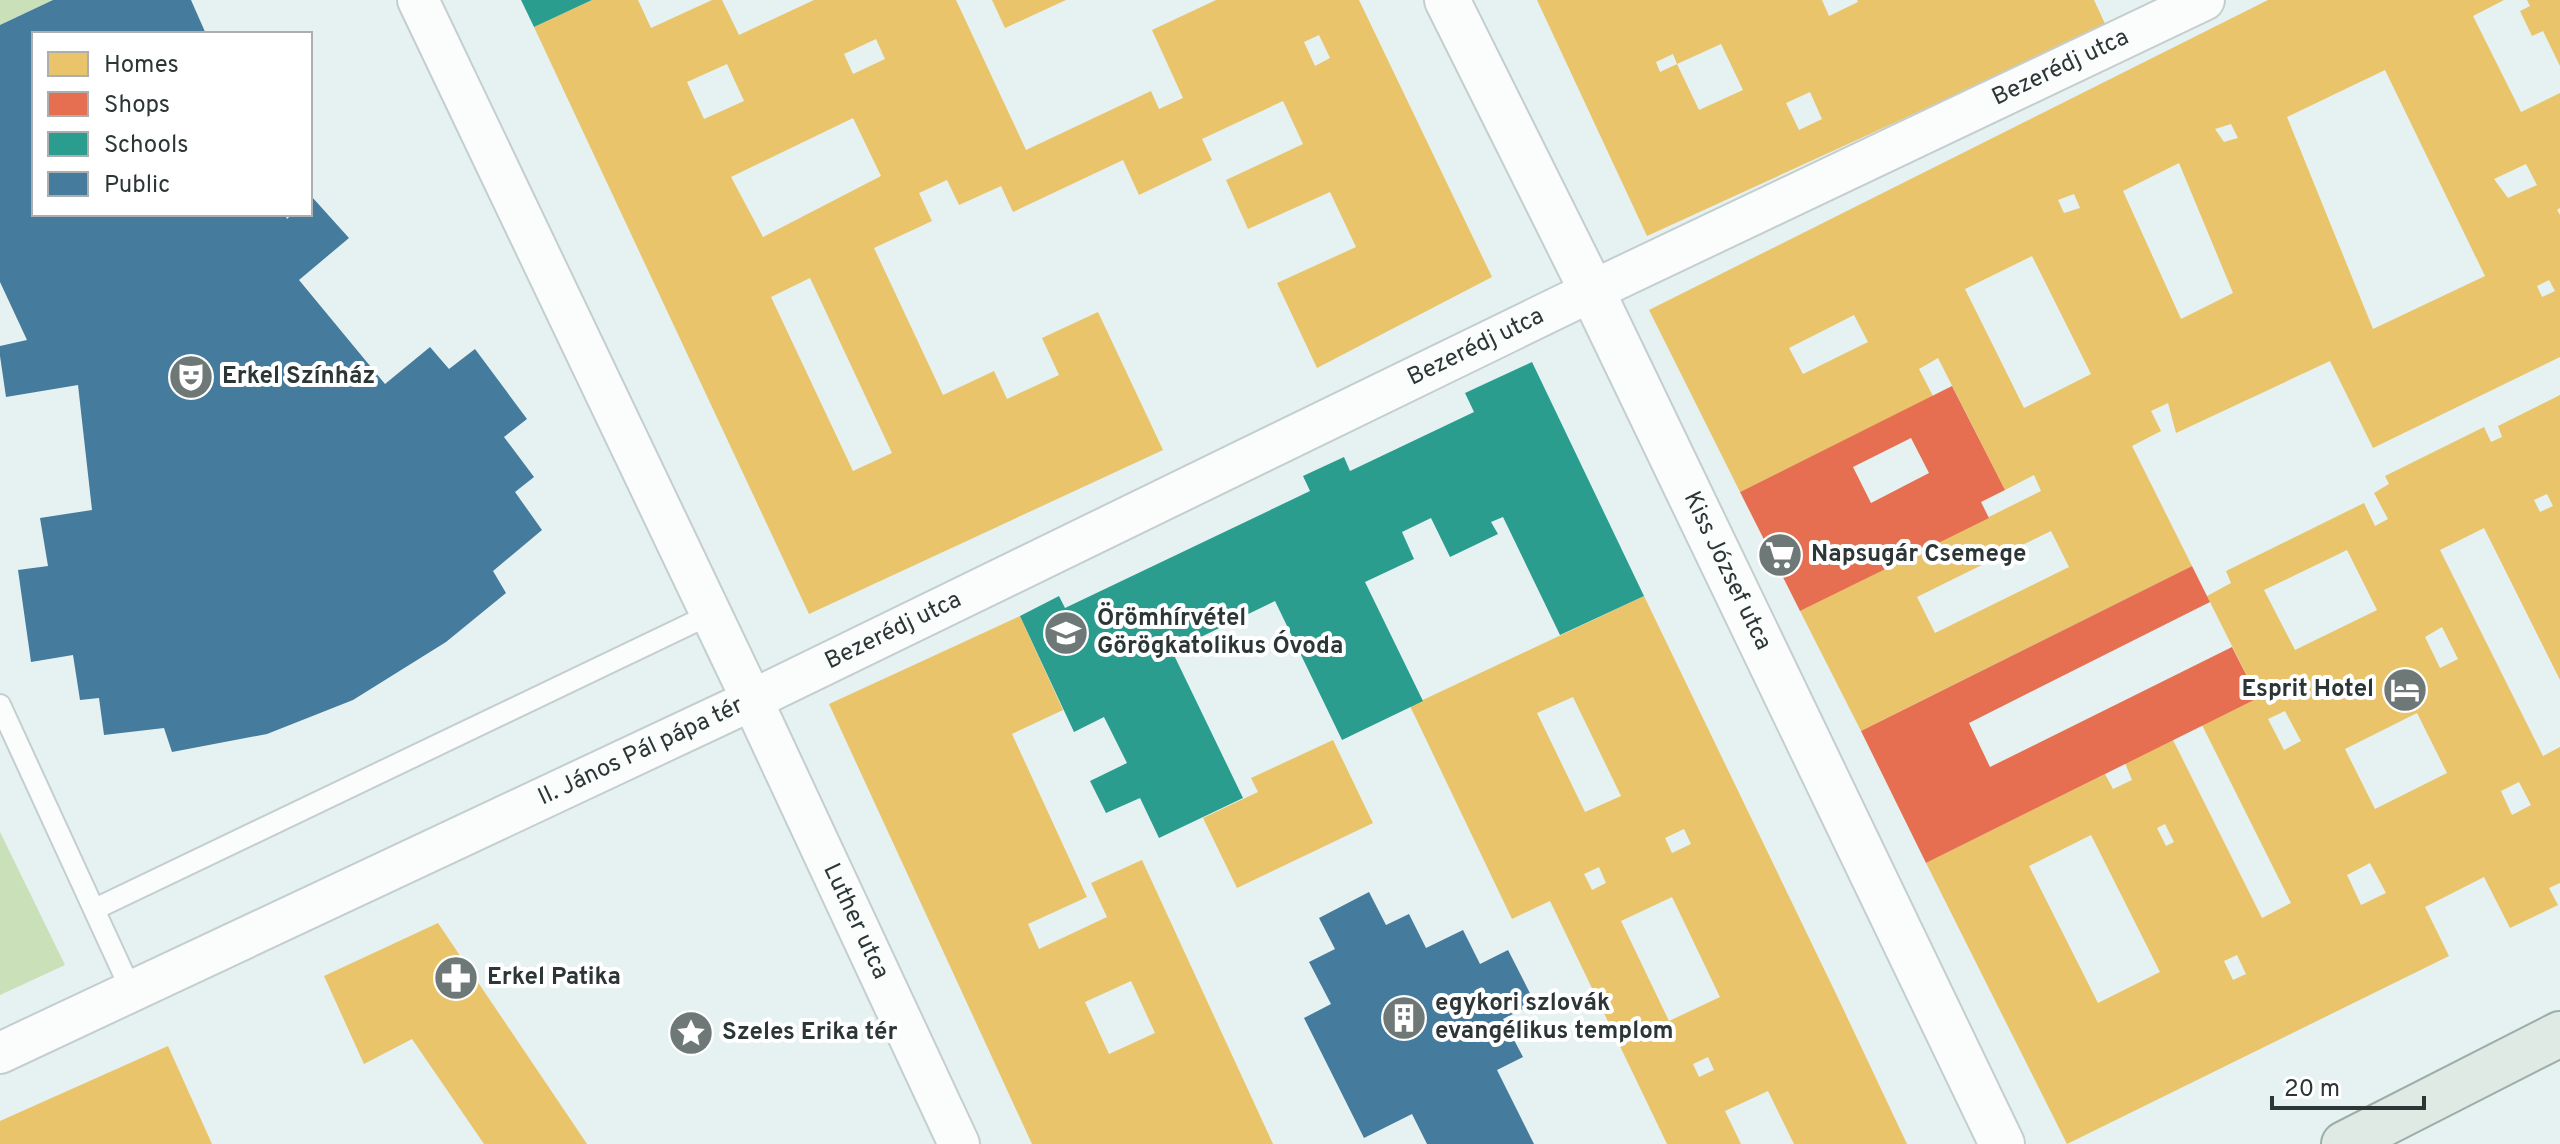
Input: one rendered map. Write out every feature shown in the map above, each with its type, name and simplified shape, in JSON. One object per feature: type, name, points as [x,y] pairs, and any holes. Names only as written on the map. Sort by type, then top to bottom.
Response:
[{"type":"main road","points":[[2344,1144],[2560,1034]]},
{"type":"street","name":"II. János Pál pápa tér","points":[[0,1053],[752,700],[418,0]]},
{"type":"street","name":"Kiss József utca","points":[[1447,0],[1592,291],[2002,1144]]},
{"type":"street","name":"Bezerédj utca","points":[[752,700],[1592,291],[2204,0]]},
{"type":"street","name":"Luther utca","points":[[752,700],[959,1144]]},
{"type":"lane","points":[[95,909],[711,614]]},
{"type":"lane","points":[[0,705],[131,990]]},
{"type":"green space","points":[[0,0],[53,0],[0,25]]},
{"type":"green space","points":[[0,832],[65,965],[0,995]]},
{"type":"building: Homes","points":[[592,0],[638,0],[651,28],[712,0],[722,0],[739,35],[814,0],[956,0],[1026,150],[1151,91],[1159,109],[1183,98],[1152,30],[1216,0],[1359,0],[1492,277],[1317,368],[1277,283],[1356,247],[1330,192],[1248,229],[1226,180],[1303,144],[1283,101],[1202,139],[1212,160],[1139,195],[1123,160],[1013,212],[1001,186],[959,205],[947,180],[919,193],[932,221],[874,248],[943,395],[994,371],[1007,399],[1059,375],[1042,338],[1098,312],[1163,450],[809,614],[534,27]],"holes":[[[1319,35],[1330,58],[1315,66],[1304,42]],[[876,39],[885,59],[853,74],[844,54]],[[727,64],[744,101],[704,119],[687,82]],[[853,118],[881,176],[763,237],[731,177]],[[810,278],[892,453],[853,471],[771,297]]]},
{"type":"building: Homes","points":[[992,0],[1066,0],[1005,28]]},
{"type":"building: Homes","points":[[1537,0],[1822,0],[1829,16],[1857,0],[2094,0],[2106,26],[1647,236]],"holes":[[[1721,44],[1743,90],[1699,110],[1677,64]],[[1673,54],[1677,64],[1660,72],[1656,62]],[[1810,92],[1822,119],[1799,130],[1786,103]]]},
{"type":"building: Homes","points":[[2268,0],[2504,0],[2473,16],[2521,112],[2560,93],[2560,208],[2557,210],[2560,215],[2560,357],[2373,448],[2330,361],[2176,433],[2168,403],[2151,411],[2161,431],[2132,446],[2192,566],[1861,731],[1800,611],[2041,491],[2034,475],[2005,490],[1938,358],[1919,369],[1933,396],[1740,492],[1649,310]],"holes":[[[2385,70],[2485,276],[2373,329],[2287,117]],[[2231,124],[2238,138],[2224,142],[2215,129]],[[2179,163],[2233,293],[2181,319],[2123,191]],[[2526,164],[2537,185],[2508,198],[2494,179]],[[2074,194],[2080,208],[2064,213],[2058,200]],[[2032,256],[2091,374],[2024,408],[1965,289]],[[2549,280],[2555,291],[2542,297],[2537,286]],[[1854,315],[1868,342],[1803,374],[1789,348]],[[2051,531],[2069,567],[1935,633],[1917,597]]]},
{"type":"building: Homes","points":[[2527,0],[2560,0],[2560,66],[2543,31],[2532,36],[2520,11],[2530,6]]},
{"type":"building: Homes","points":[[2560,395],[2560,680],[2484,528],[2440,550],[2543,756],[2560,747],[2560,883],[2549,888],[2558,905],[2510,928],[2484,877],[2425,907],[2449,956],[2067,1144],[1926,863],[2105,774],[2113,789],[2132,780],[2125,763],[2173,740],[2262,918],[2291,903],[2202,725],[2258,698],[2207,596],[2231,583],[2226,571],[2364,503],[2375,526],[2388,519],[2374,493],[2389,484],[2385,476],[2484,427],[2491,442],[2502,437],[2498,426]],"holes":[[[2547,494],[2553,506],[2540,512],[2534,500]],[[2347,550],[2377,610],[2295,650],[2264,590]],[[2442,627],[2458,659],[2440,668],[2425,637]],[[2285,711],[2301,741],[2284,750],[2268,719]],[[2417,713],[2447,773],[2375,809],[2345,749]],[[2519,782],[2531,805],[2512,815],[2501,791]],[[2165,824],[2174,842],[2166,846],[2157,828]],[[2091,835],[2160,972],[2098,1003],[2029,866]],[[2370,863],[2386,893],[2361,905],[2347,875]],[[2237,955],[2246,974],[2233,980],[2224,961]]]},
{"type":"building: Homes","points":[[1644,596],[1907,1144],[1794,1144],[1768,1091],[1725,1111],[1741,1144],[1667,1144],[1550,901],[1512,919],[1410,706]],"holes":[[[1573,697],[1621,796],[1585,812],[1537,713]],[[1684,829],[1691,844],[1672,853],[1665,838]],[[1599,867],[1606,883],[1592,890],[1584,874]],[[1672,897],[1720,997],[1669,1021],[1621,921]],[[1708,1057],[1714,1070],[1699,1077],[1693,1064]]]},
{"type":"building: Homes","points":[[1020,616],[1063,710],[1012,734],[1087,897],[1028,924],[1039,949],[1107,917],[1091,883],[1142,860],[1273,1144],[1032,1144],[829,704]],"holes":[[[1131,981],[1155,1033],[1109,1054],[1085,1002]]]},
{"type":"building: Homes","points":[[1333,740],[1373,823],[1237,888],[1203,818],[1258,792],[1251,778]]},
{"type":"building: Homes","points":[[438,923],[587,1144],[484,1144],[412,1039],[364,1064],[324,976]]},
{"type":"building: Homes","points":[[168,1046],[212,1144],[0,1144],[0,1121]]},
{"type":"building: Shops","points":[[1952,386],[2005,490],[1981,502],[1989,518],[1800,611],[1740,492]],"holes":[[[1911,438],[1929,473],[1871,503],[1853,467]]]},
{"type":"building: Shops","points":[[2192,566],[2210,602],[1969,723],[1990,767],[2232,647],[2258,698],[1926,863],[1861,731]]},
{"type":"building: Schools","points":[[521,0],[592,0],[534,27]]},
{"type":"building: Schools","points":[[1532,362],[1644,596],[1560,635],[1503,517],[1491,522],[1498,534],[1450,557],[1431,518],[1402,532],[1414,559],[1365,582],[1423,701],[1342,740],[1275,601],[1172,651],[1243,798],[1159,838],[1140,798],[1106,813],[1090,781],[1127,763],[1104,717],[1074,732],[1020,616],[1059,596],[1065,608],[1310,491],[1303,476],[1344,457],[1350,471],[1474,412],[1465,393]]},
{"type":"building: Public","name":"Erkel Színház","points":[[53,0],[191,0],[205,32],[32,32],[32,216],[286,216],[287,219],[290,216],[312,216],[312,197],[349,238],[299,280],[385,384],[430,347],[449,369],[475,349],[527,419],[504,437],[534,477],[515,492],[542,530],[493,571],[506,593],[446,642],[353,700],[267,734],[172,752],[164,728],[104,735],[99,698],[80,700],[73,655],[31,662],[18,570],[48,566],[40,518],[92,510],[78,385],[6,397],[0,346],[27,340],[0,282],[0,25]]},
{"type":"building: Public","name":"egykori szlovák evangélikus templom","points":[[1369,892],[1386,925],[1409,914],[1426,948],[1463,930],[1480,964],[1508,950],[1535,1003],[1503,1019],[1523,1057],[1497,1070],[1534,1144],[1427,1144],[1412,1114],[1364,1138],[1304,1018],[1331,1004],[1309,962],[1335,949],[1319,918]]},
{"type":"place","name":"Erkel Színház","points":[[191,377]]},
{"type":"place","name":"Napsugár Csemege","points":[[1780,555]]},
{"type":"place","name":"Örömhírvétel Görögkatolikus Óvoda","points":[[1066,633]]},
{"type":"place","name":"Esprit Hotel","points":[[2405,690]]},
{"type":"place","name":"Erkel Patika","points":[[456,978]]},
{"type":"place","name":"egykori szlovák evangélikus templom","points":[[1404,1018]]},
{"type":"place","name":"Szeles Erika tér","points":[[691,1033]]}]
